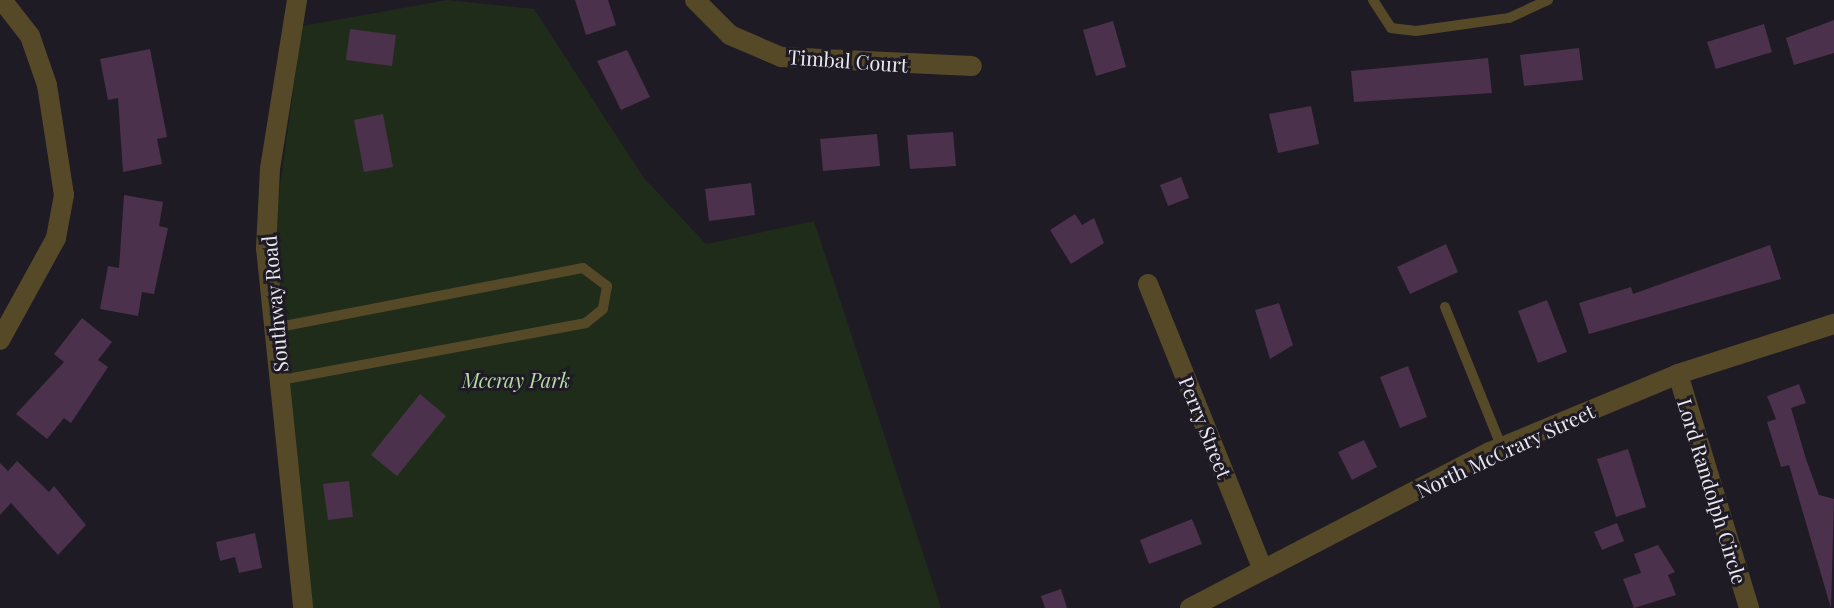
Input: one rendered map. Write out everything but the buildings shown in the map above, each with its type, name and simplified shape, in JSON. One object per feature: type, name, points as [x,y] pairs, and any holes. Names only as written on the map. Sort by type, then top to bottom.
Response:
[{"type":"street","points":[[0,340],[56,238],[64,195],[47,85],[30,36],[2,0]]},
{"type":"street","name":"Southway Road","points":[[297,0],[270,169],[266,248],[303,608]]},
{"type":"street","name":"Timbal Court","points":[[695,0],[730,35],[781,57],[972,66]]},
{"type":"street","name":"Perry Street","points":[[1148,284],[1263,570]]},
{"type":"street","name":"North McCrary Street","points":[[1190,608],[1502,448],[1678,374],[1834,324]]},
{"type":"street","name":"Lord Randolph Circle","points":[[1678,374],[1749,608]]},
{"type":"lane","points":[[1373,0],[1391,28],[1416,31],[1509,18],[1548,0]]},
{"type":"lane","points":[[274,328],[583,268],[607,286],[603,309],[586,323],[280,380]]},
{"type":"lane","points":[[1445,307],[1502,448]]},
{"type":"green space","name":"Mccray Park","points":[[448,0],[534,9],[644,178],[706,244],[814,221],[941,608],[308,608],[271,252],[302,26]]}]
